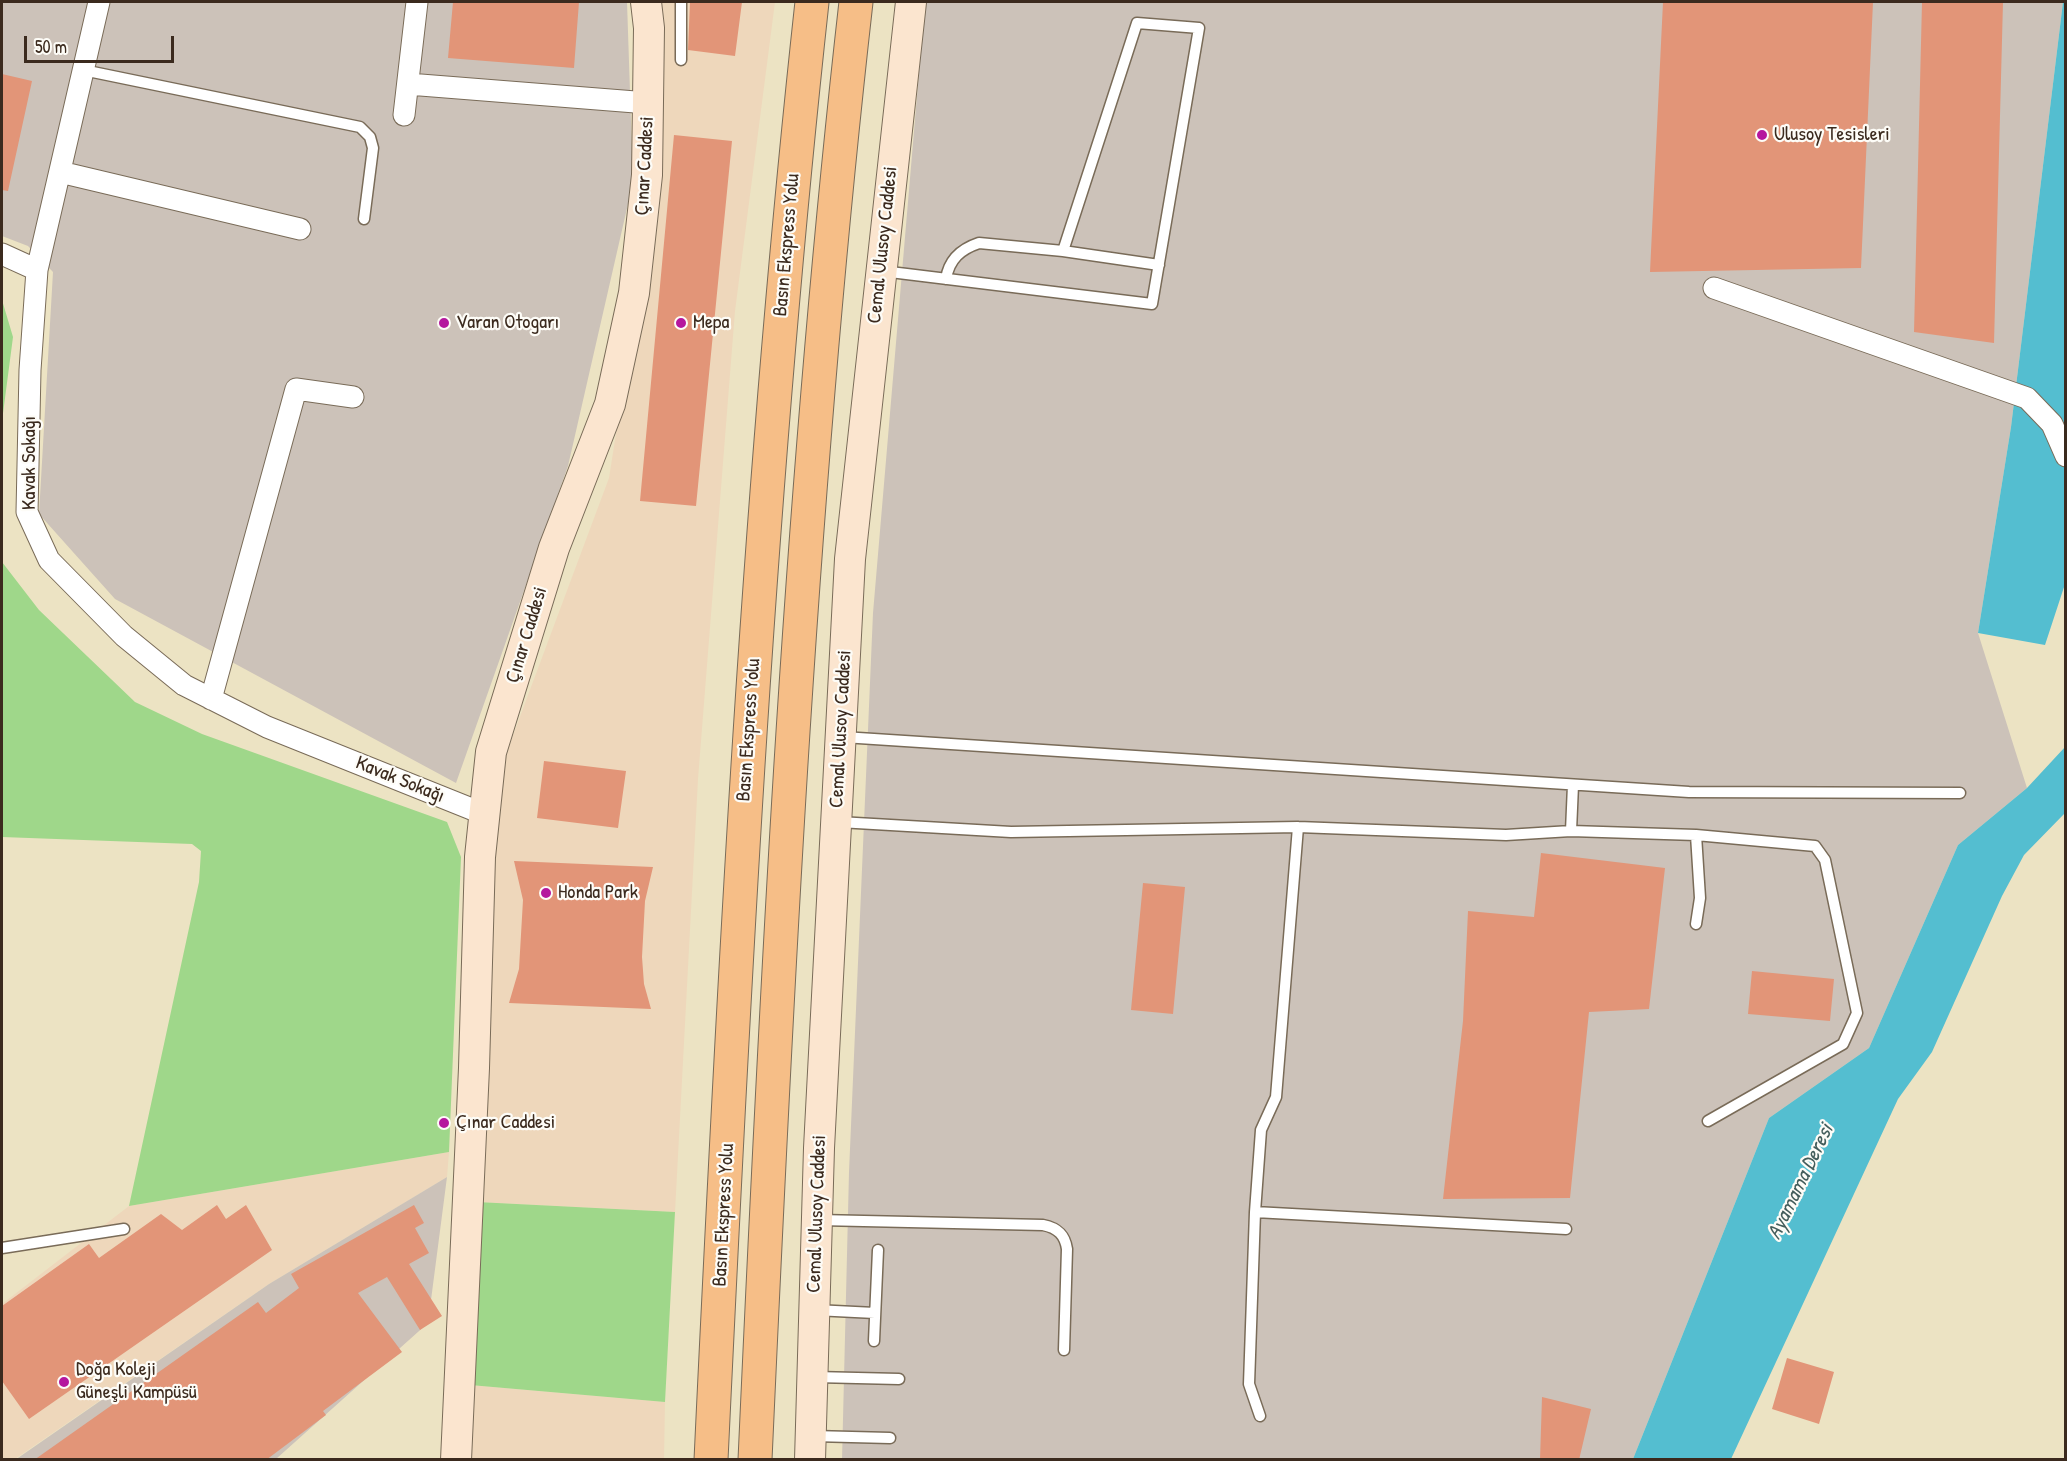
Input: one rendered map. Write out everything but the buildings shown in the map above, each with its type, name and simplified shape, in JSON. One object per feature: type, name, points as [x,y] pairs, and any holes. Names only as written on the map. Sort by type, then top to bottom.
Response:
[{"type":"highway","name":"Basın Ekspress Yolu","points":[[711,1460],[744,806],[762,540],[795,165],[812,2]]},
{"type":"highway","points":[[755,1460],[781,927],[810,471],[823,313],[856,2]]},
{"type":"highway","points":[[697,1460],[699,1437],[714,1397]]},
{"type":"main road","name":"Çınar Caddesi","points":[[456,1460],[474,1080],[480,857],[490,752],[554,548],[610,404],[634,293],[647,175],[648,28],[646,2]]},
{"type":"main road","name":"Cemal Ulusoy Caddesi","points":[[811,1448],[817,1220],[850,559],[911,2]]},
{"type":"street","name":"Kavak Sokağı","points":[[99,2],[37,270],[30,370],[27,512],[49,560],[124,636],[184,685],[267,727],[484,814]]},
{"type":"street","points":[[404,115],[417,2]]},
{"type":"street","points":[[408,84],[648,103]]},
{"type":"street","points":[[60,172],[300,229]]},
{"type":"street","points":[[2,255],[37,270]]},
{"type":"street","points":[[1714,288],[2027,398],[2052,424],[2066,456]]},
{"type":"street","points":[[211,699],[296,390],[353,397]]},
{"type":"lane","points":[[681,2],[681,60]]},
{"type":"lane","points":[[880,271],[1152,304],[1199,28],[1137,23],[1063,251]]},
{"type":"lane","points":[[83,70],[360,128],[369,137],[373,148],[364,219]]},
{"type":"lane","points":[[946,279],[954,257],[962,250],[979,243],[1063,251],[1159,265]]},
{"type":"lane","points":[[842,737],[1689,792],[1960,793]]},
{"type":"lane","points":[[1571,831],[1573,785]]},
{"type":"lane","points":[[836,822],[1011,832],[1298,827],[1506,835],[1571,831],[1696,835],[1815,846],[1825,860],[1857,1012],[1843,1044],[1708,1121]]},
{"type":"lane","points":[[1260,1416],[1249,1384],[1255,1212],[1261,1130],[1276,1097],[1298,827]]},
{"type":"lane","points":[[1696,835],[1700,898],[1696,924]]},
{"type":"lane","points":[[1255,1212],[1566,1229]]},
{"type":"lane","points":[[817,1220],[1043,1225],[1058,1230],[1063,1236],[1067,1249],[1064,1350]]},
{"type":"lane","points":[[2,1248],[124,1229]]},
{"type":"lane","points":[[873,1341],[878,1250]]},
{"type":"lane","points":[[814,1310],[875,1313]]},
{"type":"lane","points":[[812,1377],[899,1380]]},
{"type":"lane","points":[[811,1448],[890,1438]]},
{"type":"shaded area","points":[[2,2],[627,2],[633,182],[568,466],[456,783],[115,599],[39,514],[53,272],[28,246],[2,236]]},
{"type":"shaded area","points":[[654,2],[775,2],[735,311],[698,779],[675,1212],[477,1202],[496,781],[609,478],[656,181]]},
{"type":"shaded area","points":[[925,2],[2063,2],[2011,427],[1978,633],[2027,788],[1958,845],[1869,1048],[1769,1118],[1633,1459],[842,1460],[849,1172],[873,613]]},
{"type":"shaded area","name":"Doğa Koleji Güneşli Kampüsü","points":[[449,1152],[447,1177],[269,1284],[15,1459],[2,1460],[2,1304],[129,1206]]},
{"type":"shaded area","points":[[447,1177],[428,1323],[276,1459],[15,1460],[269,1284]]},
{"type":"shaded area","points":[[470,1385],[665,1402],[664,1459],[465,1460]]},
{"type":"green space","points":[[2,300],[13,337],[2,421]]},
{"type":"green space","points":[[2,562],[39,610],[135,702],[202,734],[447,822],[461,857],[449,1152],[129,1206],[199,882],[201,851],[192,844],[2,837]]},
{"type":"green space","points":[[477,1202],[675,1212],[665,1402],[470,1385]]},
{"type":"water","points":[[2063,2],[2065,2],[2065,584],[2045,645],[1978,633],[2011,427]]},
{"type":"water","name":"Ayamama Deresi","points":[[2065,747],[2065,813],[2024,855],[2002,896],[1932,1052],[1898,1099],[1731,1459],[1633,1459],[1769,1118],[1869,1048],[1958,845],[2027,788]]},
{"type":"place","name":"Ulusoy Tesisleri","points":[[1762,135]]},
{"type":"place","name":"Varan Otogarı","points":[[444,323]]},
{"type":"place","name":"Mepa","points":[[681,323]]},
{"type":"place","name":"Honda Park","points":[[546,893]]},
{"type":"place","name":"Çınar Caddesi","points":[[444,1123]]},
{"type":"place","name":"Doğa Koleji Güneşli Kampüsü","points":[[64,1382]]}]
